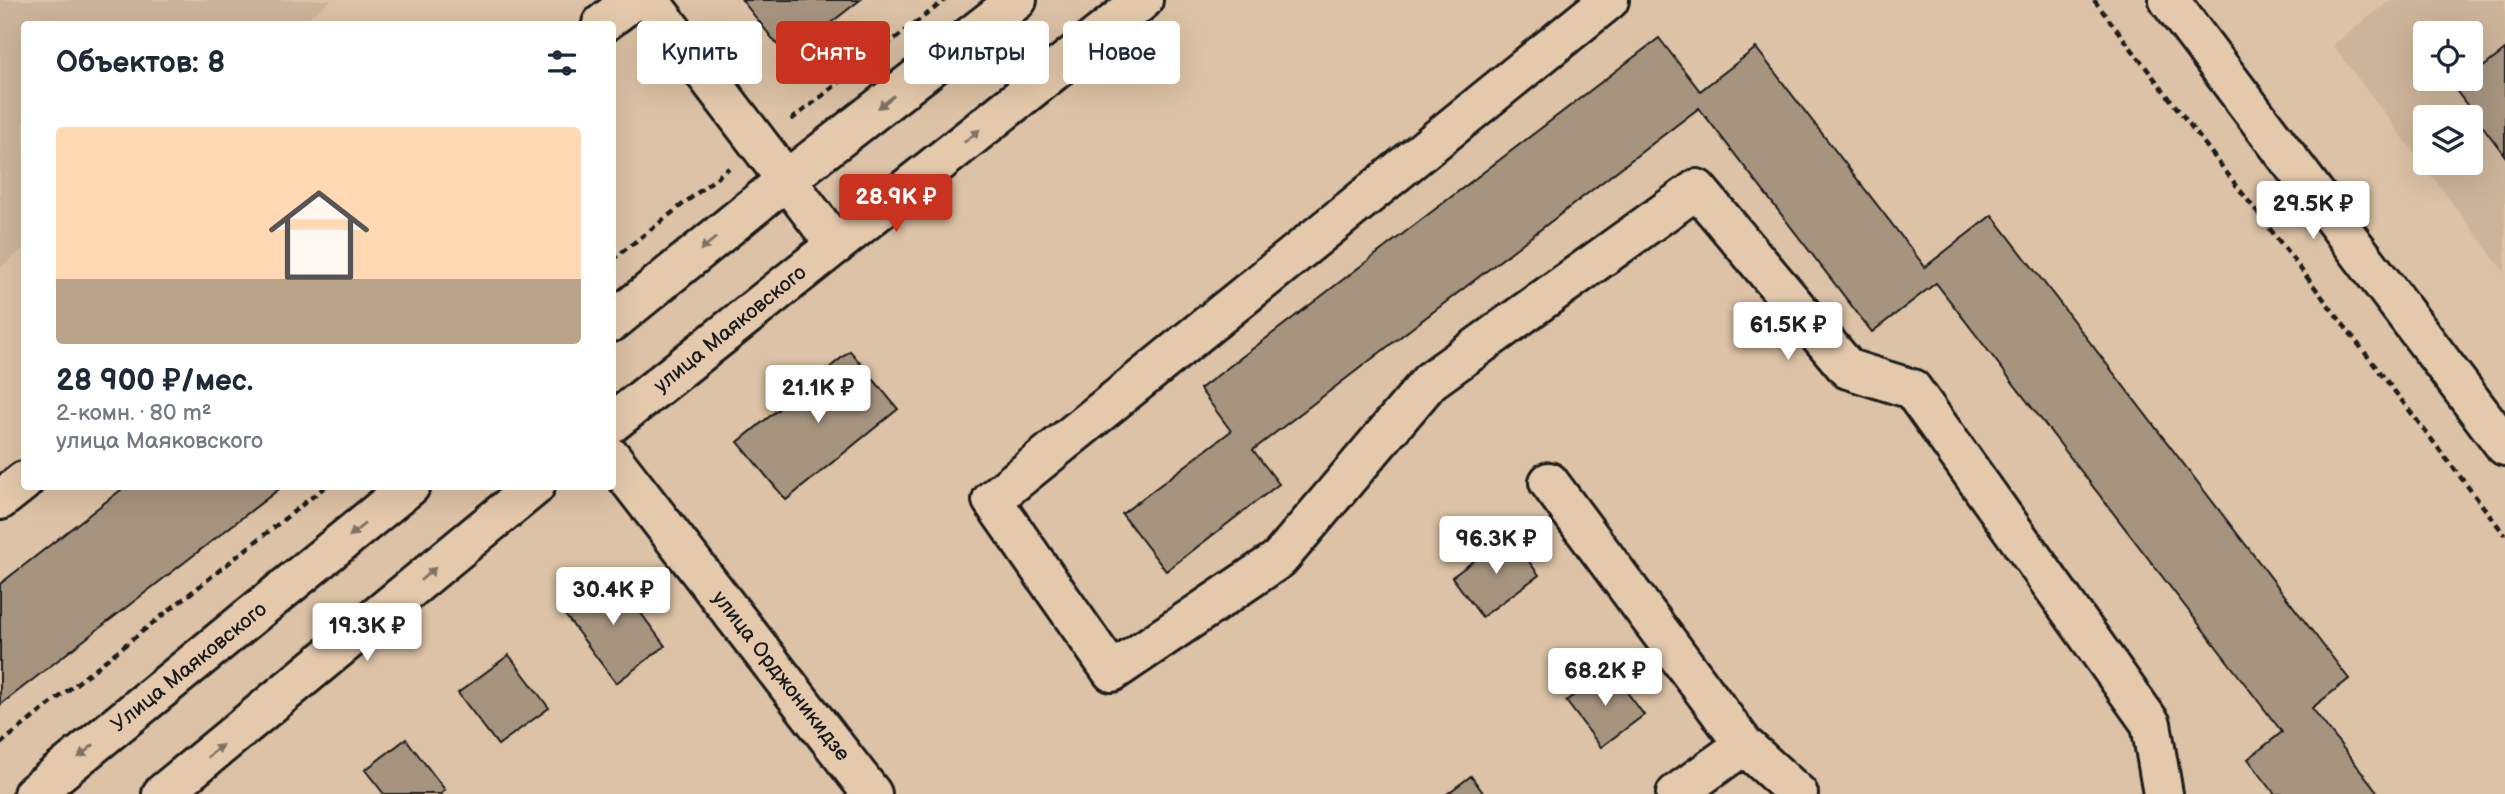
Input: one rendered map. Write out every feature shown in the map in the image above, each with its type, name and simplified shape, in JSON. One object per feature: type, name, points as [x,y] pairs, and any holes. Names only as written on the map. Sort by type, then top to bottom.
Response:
[{"type":"street","points":[[606,21],[633,0]]},
{"type":"street","points":[[649,0],[836,244]]},
{"type":"street","points":[[616,318],[786,180],[1017,0]]},
{"type":"street","name":"улица Маяковского","points":[[616,420],[1143,0]]},
{"type":"street","points":[[1609,0],[992,500],[1112,672],[1279,559],[1430,381],[1697,189],[1848,369],[1912,389],[2151,724],[2163,794]]},
{"type":"street","points":[[2169,0],[2505,446]]},
{"type":"street","name":"улица Орджоникидзе","points":[[616,463],[872,794]]},
{"type":"street","points":[[1549,482],[1744,745],[1798,794]]},
{"type":"street","points":[[0,500],[21,483]]},
{"type":"street","name":"Улица Маяковского","points":[[33,794],[405,490]]},
{"type":"street","points":[[162,794],[530,490]]},
{"type":"street","points":[[1676,794],[1744,745]]},
{"type":"path","points":[[2094,0],[2505,535]]},
{"type":"path","points":[[0,744],[321,490]]},
{"type":"shaded area","points":[[0,0],[331,0],[305,21],[21,21],[21,250],[0,268]]},
{"type":"shaded area","points":[[2391,0],[2505,0],[2505,273],[2431,175],[2483,175],[2483,105],[2413,105],[2413,151],[2333,45]]},
{"type":"building","points":[[742,0],[860,0],[833,21],[776,21],[776,43],[762,25],[762,21],[759,21]]},
{"type":"building","points":[[1659,38],[1700,91],[1756,48],[1925,267],[1992,215],[2349,679],[2312,708],[2379,794],[2275,794],[2248,759],[2282,732],[1936,283],[1872,332],[1699,108],[1253,450],[1279,484],[1166,571],[1122,514],[1231,431],[1200,389]]},
{"type":"building","points":[[2505,50],[2505,156],[2483,127],[2483,105],[2467,105],[2456,91],[2483,91],[2483,67]]},
{"type":"building","points":[[850,351],[898,409],[786,500],[738,442]]},
{"type":"building","points":[[121,490],[278,490],[0,705],[0,584]]},
{"type":"building","points":[[1509,535],[1539,575],[1482,617],[1452,577]]},
{"type":"building","points":[[610,571],[665,646],[616,683],[560,608]]},
{"type":"building","points":[[509,655],[549,708],[498,745],[458,693]]},
{"type":"building","points":[[1609,668],[1644,715],[1601,747],[1566,701]]},
{"type":"building","points":[[406,739],[445,790],[441,794],[384,794],[365,770]]},
{"type":"building","points":[[1471,776],[1484,794],[1447,794]]}]
